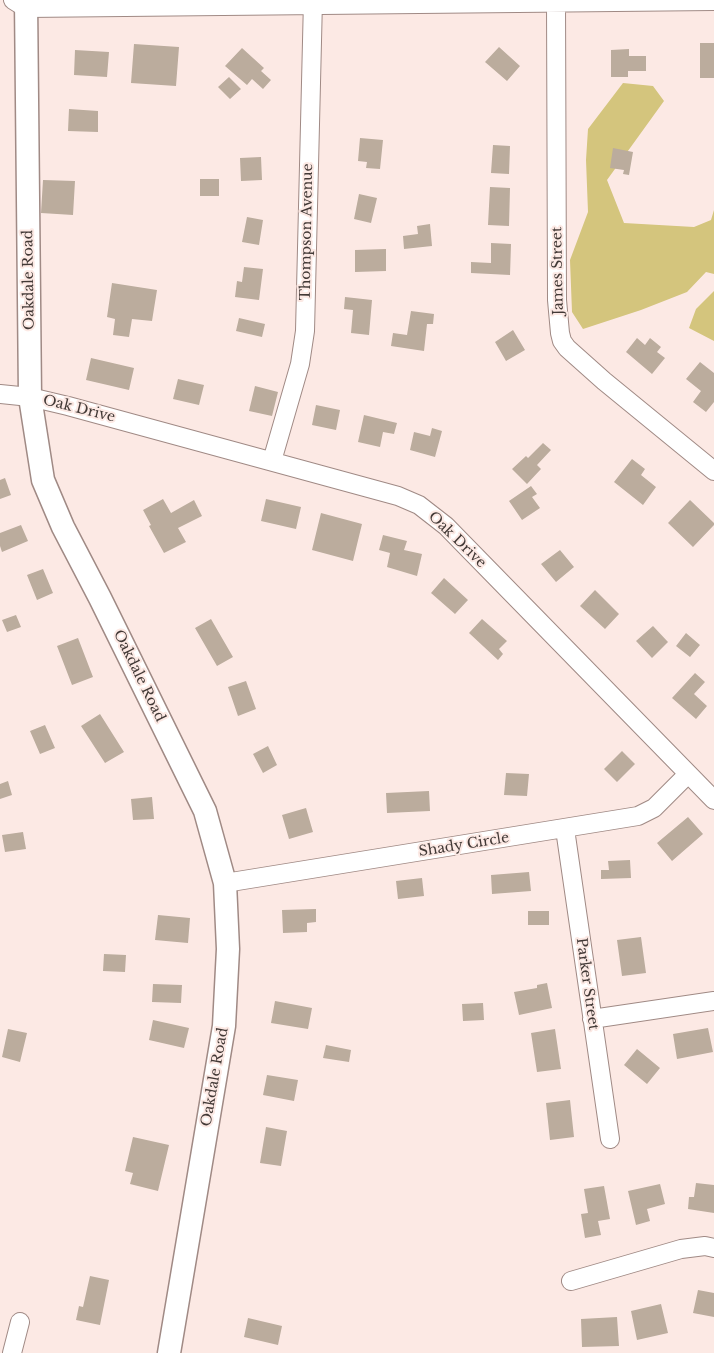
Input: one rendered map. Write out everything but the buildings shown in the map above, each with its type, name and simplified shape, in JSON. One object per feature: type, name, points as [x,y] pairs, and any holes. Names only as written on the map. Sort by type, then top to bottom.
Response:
[{"type":"main road","name":"Oakdale Road","points":[[22,3],[30,397],[43,480],[63,526],[205,811],[225,883],[228,949],[224,1026],[170,1353]]},
{"type":"street","name":"James Street","points":[[556,1],[557,300],[562,341],[567,348],[604,381],[714,471]]},
{"type":"street","points":[[22,3],[216,7],[313,2],[714,1]]},
{"type":"street","name":"Thompson Avenue","points":[[272,461],[300,364],[305,330],[313,2]]},
{"type":"street","name":"Oak Drive","points":[[0,394],[30,397],[68,406],[398,496],[419,505],[433,514],[714,800]]},
{"type":"street","name":"Shady Circle","points":[[225,883],[638,816],[649,812],[688,774]]},
{"type":"street","name":"Parker Street","points":[[565,829],[610,1140]]},
{"type":"street","points":[[592,1019],[714,1001]]},
{"type":"street","points":[[571,1281],[681,1250],[706,1246],[714,1248]]},
{"type":"street","points":[[12,1353],[20,1322]]},
{"type":"shaded area","points":[[623,83],[653,86],[664,101],[607,180],[624,223],[694,227],[711,220],[714,210],[714,274],[706,272],[687,292],[641,310],[583,329],[572,312],[570,260],[588,212],[586,160],[588,129]]},
{"type":"shaded area","points":[[714,291],[714,341],[689,328],[696,309]]}]
